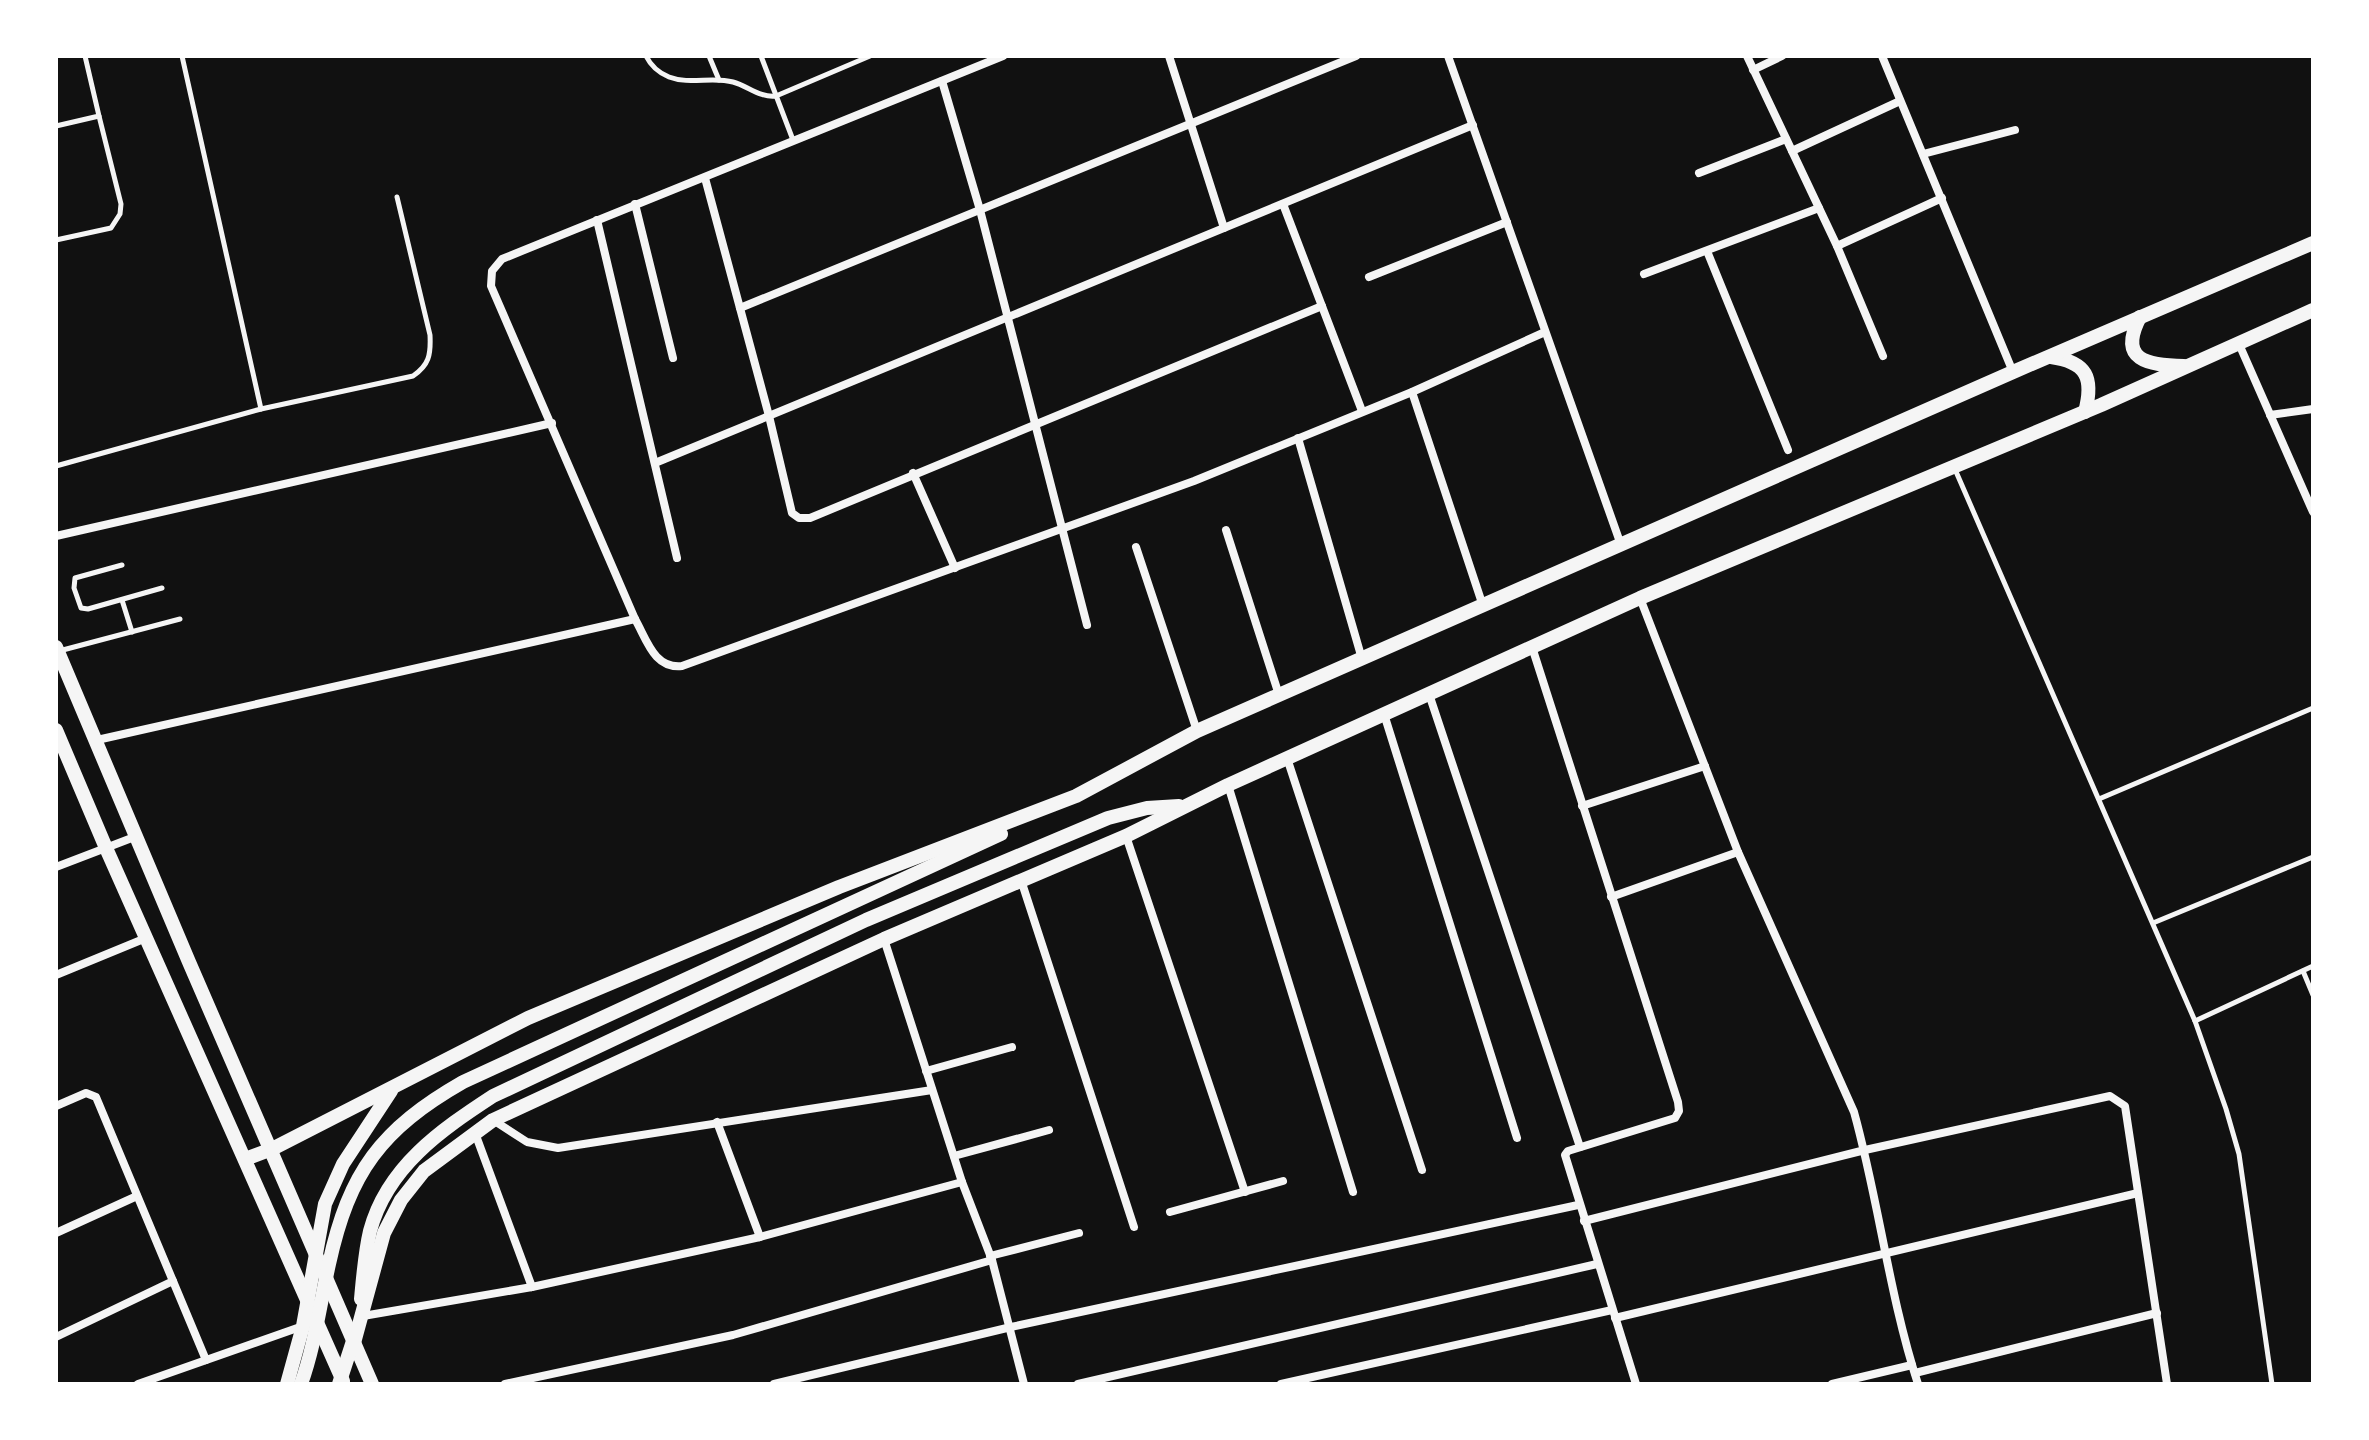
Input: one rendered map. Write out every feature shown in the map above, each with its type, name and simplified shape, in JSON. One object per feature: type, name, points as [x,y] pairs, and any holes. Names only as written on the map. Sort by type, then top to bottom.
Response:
[{"type":"main road","points":[[301,1384],[346,1201],[372,1156],[388,1138],[427,1103],[463,1082],[995,837],[1197,731],[2313,243]]},
{"type":"main road","points":[[354,1343],[384,1233],[401,1200],[424,1171],[493,1120],[884,939],[1126,836],[1228,785],[1640,598],[2085,412],[2313,310]]},
{"type":"main road","points":[[2140,317],[2131,339],[2132,349],[2138,358],[2157,365],[2189,366]]},
{"type":"main road","points":[[2049,356],[2066,359],[2082,369],[2090,386],[2085,412]]},
{"type":"main road","points":[[57,649],[372,1384]]},
{"type":"main road","points":[[56,730],[61,757],[106,848],[307,1298],[342,1384]]},
{"type":"main road","points":[[245,1159],[272,1149],[542,1012],[839,887],[1076,796]]},
{"type":"main road","points":[[342,1384],[358,1326],[370,1231],[387,1189],[414,1156],[448,1126],[493,1096],[866,920],[1108,818],[1147,808],[1187,805]]},
{"type":"main road","points":[[287,1384],[303,1326],[325,1204],[343,1164],[394,1088]]},
{"type":"street","points":[[1003,56],[502,259],[492,271],[491,286],[635,619],[659,661],[666,665],[682,666],[1194,481],[1412,392],[1545,332]]},
{"type":"street","points":[[1169,56],[1224,228]]},
{"type":"street","points":[[740,308],[1356,56]]},
{"type":"street","points":[[1448,56],[1621,545]]},
{"type":"street","points":[[1747,56],[1837,246],[1883,356]]},
{"type":"street","points":[[1753,70],[1782,56]]},
{"type":"street","points":[[1882,56],[2013,372]]},
{"type":"street","points":[[942,81],[980,210],[1087,625]]},
{"type":"street","points":[[1792,151],[1900,101]]},
{"type":"street","points":[[655,463],[1473,125]]},
{"type":"street","points":[[1923,154],[2015,130]]},
{"type":"street","points":[[1699,173],[1786,139]]},
{"type":"street","points":[[705,178],[792,513],[799,518],[810,518],[1322,306]]},
{"type":"street","points":[[1837,246],[1942,198]]},
{"type":"street","points":[[635,204],[673,358]]},
{"type":"street","points":[[1283,204],[1362,411]]},
{"type":"street","points":[[1644,274],[1819,208]]},
{"type":"street","points":[[597,220],[677,558]]},
{"type":"street","points":[[1369,277],[1507,222]]},
{"type":"street","points":[[1707,251],[1788,450]]},
{"type":"street","points":[[2239,344],[2313,512]]},
{"type":"street","points":[[1412,392],[1483,606]]},
{"type":"street","points":[[2270,415],[2313,409]]},
{"type":"street","points":[[56,536],[552,423]]},
{"type":"street","points":[[1298,438],[1362,659]]},
{"type":"street","points":[[913,473],[955,568]]},
{"type":"street","points":[[1226,530],[1279,695]]},
{"type":"street","points":[[1136,547],[1197,731]]},
{"type":"street","points":[[1640,598],[1738,852],[1854,1112],[1865,1150],[1884,1253],[1918,1384]]},
{"type":"street","points":[[97,740],[635,619]]},
{"type":"street","points":[[1532,647],[1679,1111],[1675,1118],[1568,1151],[1565,1158],[1636,1384]]},
{"type":"street","points":[[1429,694],[1580,1147]]},
{"type":"street","points":[[1384,714],[1517,1138]]},
{"type":"street","points":[[1287,758],[1422,1170]]},
{"type":"street","points":[[1582,806],[1705,766]]},
{"type":"street","points":[[1228,785],[1353,1192]]},
{"type":"street","points":[[56,867],[137,836]]},
{"type":"street","points":[[1126,836],[1245,1192]]},
{"type":"street","points":[[1611,897],[1738,852]]},
{"type":"street","points":[[1021,880],[1134,1227]]},
{"type":"street","points":[[56,975],[146,938]]},
{"type":"street","points":[[884,939],[962,1182],[991,1258],[1024,1384]]},
{"type":"street","points":[[926,1071],[1012,1047]]},
{"type":"street","points":[[493,1120],[527,1142],[558,1148],[932,1090]]},
{"type":"street","points":[[57,1104],[86,1093],[96,1097],[206,1360]]},
{"type":"street","points":[[1584,1221],[1865,1150],[2110,1096],[2125,1106],[2167,1384]]},
{"type":"street","points":[[717,1122],[760,1237]]},
{"type":"street","points":[[954,1156],[1049,1130]]},
{"type":"street","points":[[475,1132],[532,1287]]},
{"type":"street","points":[[1170,1212],[1283,1181]]},
{"type":"street","points":[[363,1316],[532,1287],[760,1237],[962,1182]]},
{"type":"street","points":[[1281,1384],[1613,1314],[2138,1193]]},
{"type":"street","points":[[56,1233],[137,1196]]},
{"type":"street","points":[[774,1384],[1011,1327],[1578,1205]]},
{"type":"street","points":[[505,1384],[733,1335],[1079,1233]]},
{"type":"street","points":[[1078,1384],[1597,1264]]},
{"type":"street","points":[[56,1337],[173,1281]]},
{"type":"street","points":[[1832,1384],[1913,1369],[2157,1313]]},
{"type":"street","points":[[138,1384],[303,1326]]},
{"type":"lane","points":[[56,240],[111,228],[120,214],[121,204],[85,56]]},
{"type":"lane","points":[[182,56],[261,409]]},
{"type":"lane","points":[[646,56],[658,71],[669,77],[682,81],[733,82],[767,97],[870,56]]},
{"type":"lane","points":[[709,56],[719,80]]},
{"type":"lane","points":[[761,56],[794,141]]},
{"type":"lane","points":[[56,126],[99,116]]},
{"type":"lane","points":[[56,466],[261,409],[413,376],[425,368],[431,353],[430,335],[397,197]]},
{"type":"lane","points":[[1954,466],[2195,1021],[2226,1109],[2239,1154],[2272,1384]]},
{"type":"lane","points":[[122,565],[80,576],[73,583],[84,609],[162,588]]},
{"type":"lane","points":[[122,600],[132,632]]},
{"type":"lane","points":[[57,649],[180,619]]},
{"type":"lane","points":[[2099,799],[2313,708]]},
{"type":"lane","points":[[2153,923],[2313,857]]},
{"type":"lane","points":[[2195,1021],[2313,966]]},
{"type":"lane","points":[[2303,971],[2313,995]]}]
